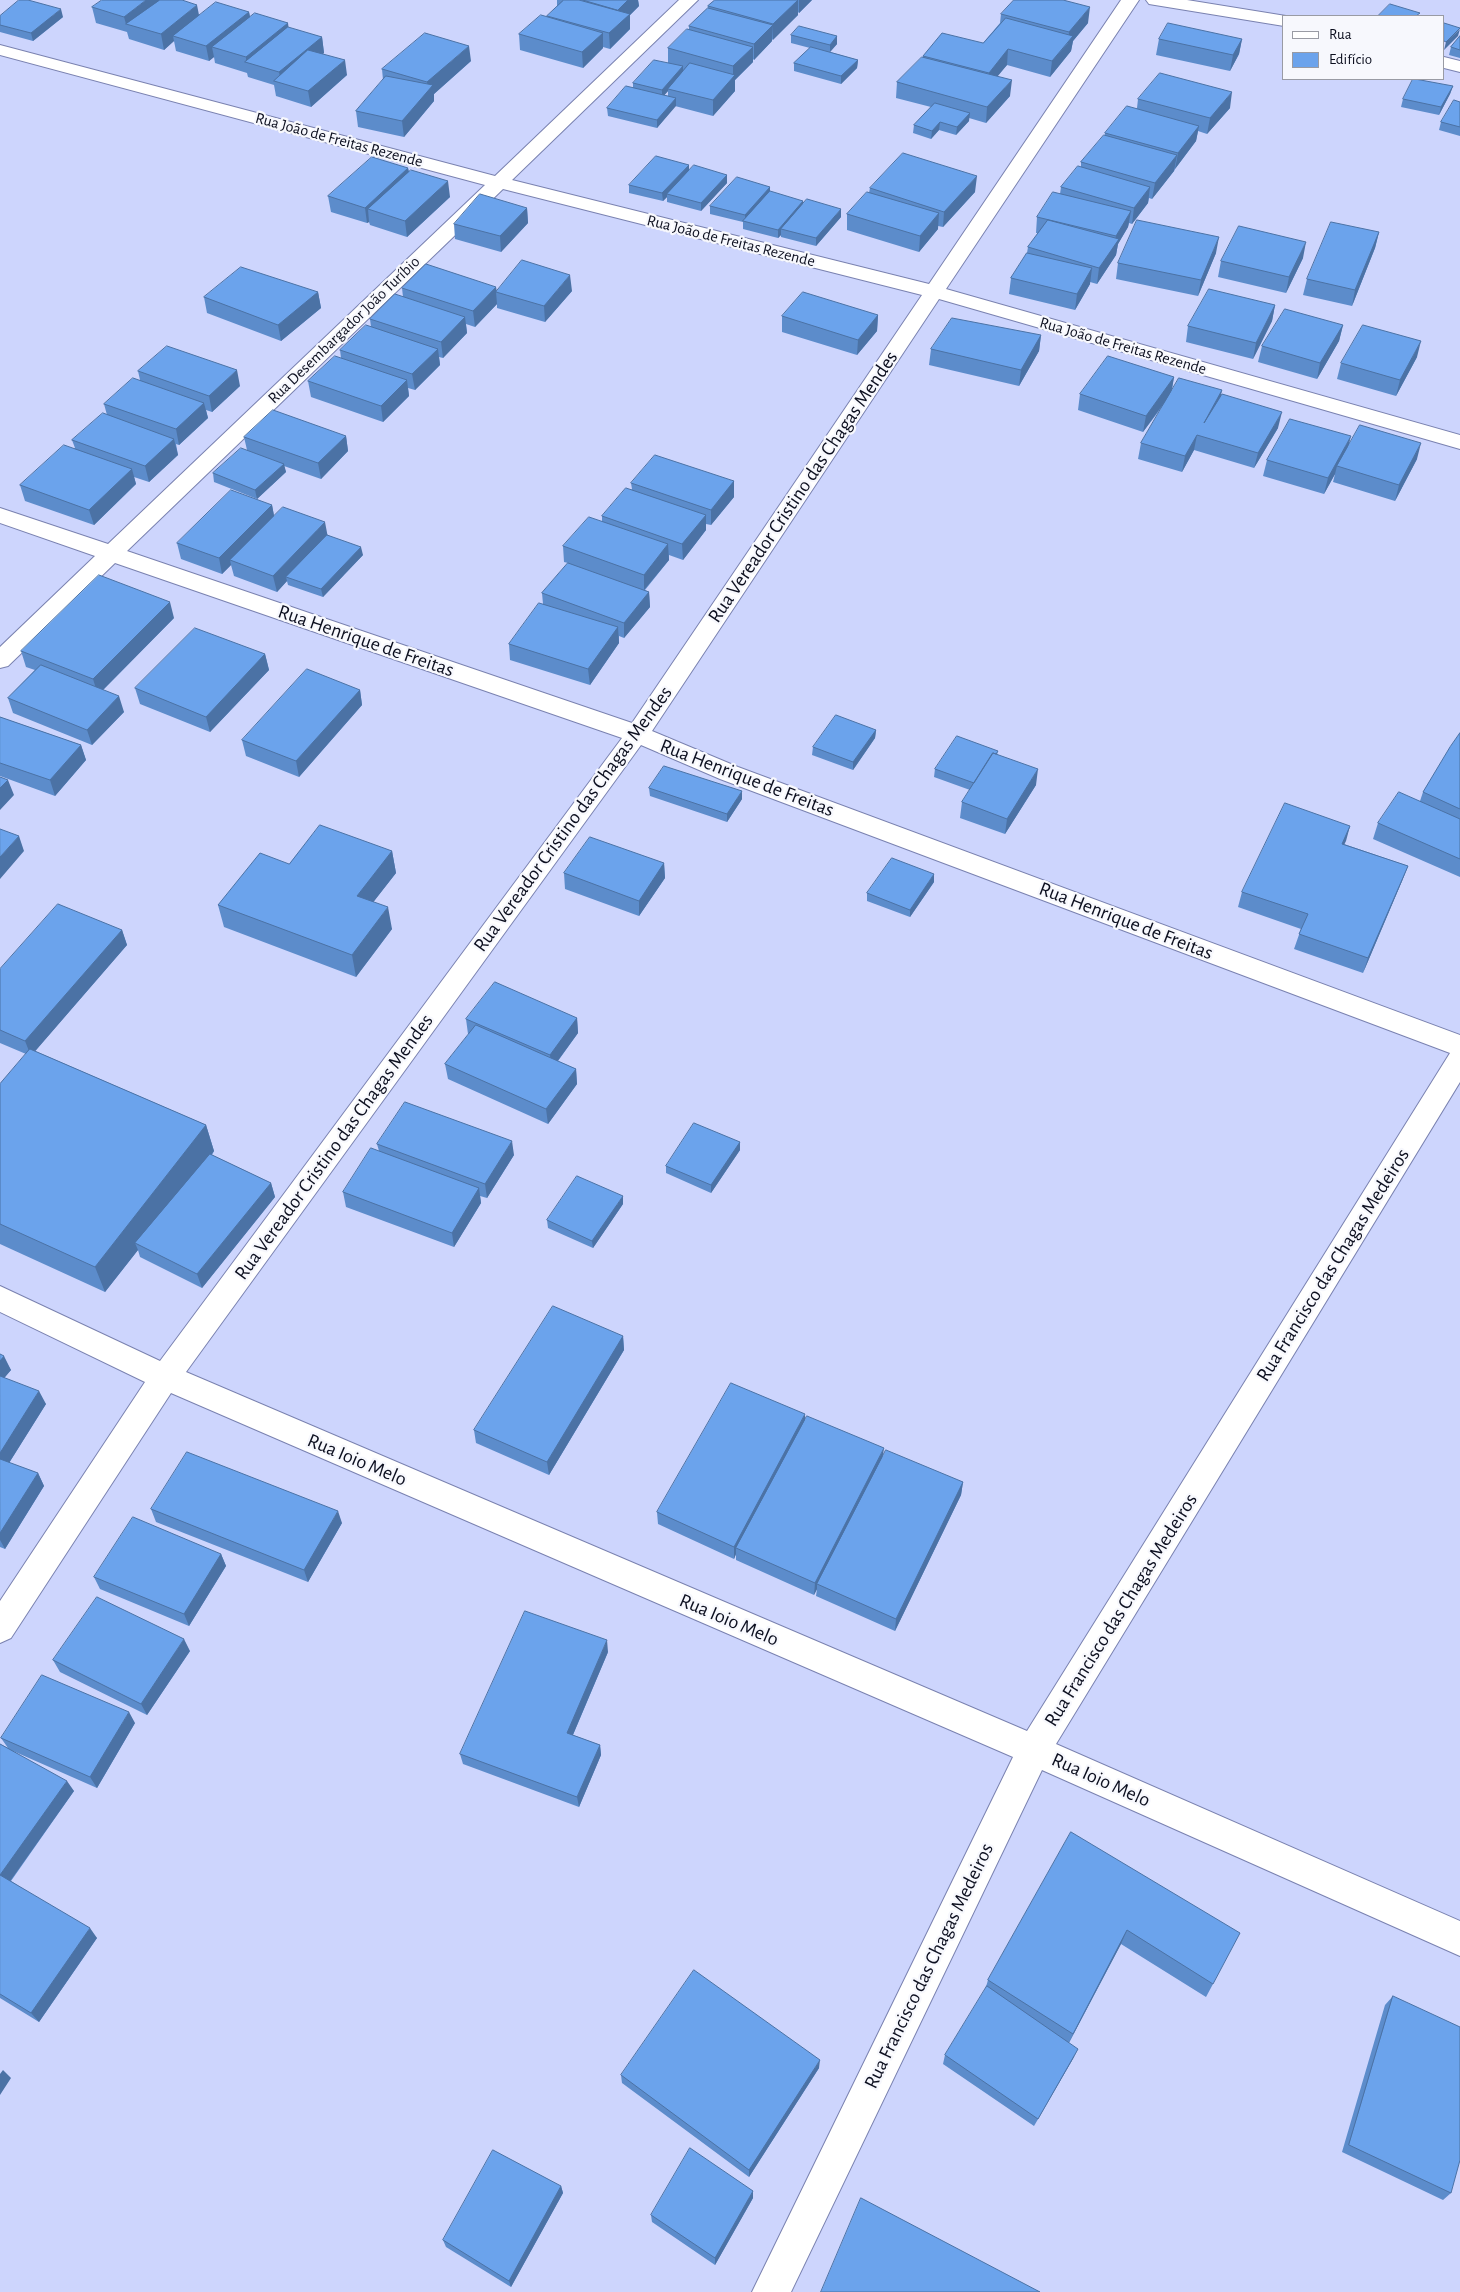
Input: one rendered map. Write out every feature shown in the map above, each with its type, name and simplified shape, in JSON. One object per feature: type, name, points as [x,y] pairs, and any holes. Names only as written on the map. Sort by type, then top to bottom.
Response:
[{"type":"street","name":"Rua Desembargador João Turíbio","points":[[0,660],[689,0]]},
{"type":"street","name":"Rua Vereador Cristino das Chagas Mendes","points":[[0,1628],[165,1377],[637,734],[1130,0]]},
{"type":"street","points":[[1155,0],[1282,22]]},
{"type":"street","name":"Rua João de Freitas Rezende","points":[[0,50],[497,182],[934,292],[1460,442]]},
{"type":"street","points":[[1445,62],[1460,67]]},
{"type":"street","name":"Rua Henrique de Freitas","points":[[0,515],[637,734],[729,773],[1460,1046]]},
{"type":"street","name":"Rua Francisco das Chagas Medeiros","points":[[771,2292],[1034,1750],[1460,1059]]},
{"type":"street","name":"Rua Ioio Melo","points":[[0,1298],[165,1377],[1034,1750],[1460,1939]]},
{"type":"building","points":[[19,0],[28,0],[61,9],[31,33],[0,25],[0,16]]},
{"type":"building","points":[[102,0],[146,0],[124,17],[92,7]]},
{"type":"building","points":[[160,0],[182,0],[197,5],[161,34],[126,24]]},
{"type":"building","points":[[564,0],[579,0],[630,14],[609,33],[547,16]]},
{"type":"building","points":[[583,0],[628,0],[618,10]]},
{"type":"building","points":[[715,0],[798,0],[773,24],[708,6]]},
{"type":"building","points":[[1014,0],[1063,0],[1090,7],[1069,32],[1001,14]]},
{"type":"building","points":[[216,2],[249,12],[206,46],[173,36]]},
{"type":"building","points":[[1390,4],[1420,13],[1417,15],[1379,15]]},
{"type":"building","points":[[708,8],[773,25],[754,44],[689,26]]},
{"type":"building","points":[[255,13],[288,23],[246,57],[212,47]]},
{"type":"building","points":[[541,15],[603,33],[582,52],[519,34]]},
{"type":"building","points":[[1006,18],[1073,36],[1052,61],[1008,49],[989,73],[923,56],[942,33],[983,43]]},
{"type":"building","points":[[1168,23],[1242,39],[1233,55],[1159,39]]},
{"type":"building","points":[[1445,23],[1460,28],[1446,42]]},
{"type":"building","points":[[799,26],[837,36],[830,45],[791,35]]},
{"type":"building","points":[[288,27],[322,37],[279,72],[245,62]]},
{"type":"building","points":[[687,29],[753,47],[733,66],[668,48]]},
{"type":"building","points":[[425,33],[469,46],[427,82],[382,69]]},
{"type":"building","points":[[1460,36],[1460,50],[1451,47]]},
{"type":"building","points":[[811,47],[858,60],[841,76],[794,63]]},
{"type":"building","points":[[308,50],[345,60],[308,91],[274,81]]},
{"type":"building","points":[[922,57],[1012,80],[987,107],[897,82]]},
{"type":"building","points":[[654,60],[683,66],[662,90],[633,83]]},
{"type":"building","points":[[690,63],[735,75],[713,100],[668,89]]},
{"type":"building","points":[[1160,73],[1232,92],[1210,118],[1138,99]]},
{"type":"building","points":[[386,76],[433,85],[402,121],[356,111]]},
{"type":"building","points":[[1412,80],[1453,86],[1441,107],[1403,99]]},
{"type":"building","points":[[626,86],[676,98],[657,120],[607,108]]},
{"type":"building","points":[[1454,100],[1460,102],[1460,127],[1441,122]]},
{"type":"building","points":[[935,103],[970,113],[957,127],[940,122],[932,131],[914,125]]},
{"type":"building","points":[[1127,106],[1199,126],[1178,153],[1105,133]]},
{"type":"building","points":[[1104,135],[1177,155],[1155,183],[1081,162]]},
{"type":"building","points":[[903,153],[977,176],[944,212],[870,188]]},
{"type":"building","points":[[656,156],[689,165],[662,193],[629,185]]},
{"type":"building","points":[[372,157],[408,168],[365,208],[328,196]]},
{"type":"building","points":[[694,165],[727,175],[701,203],[667,194]]},
{"type":"building","points":[[1078,166],[1150,187],[1134,208],[1061,187]]},
{"type":"building","points":[[411,170],[448,181],[405,221],[368,209]]},
{"type":"building","points":[[737,177],[770,187],[745,215],[710,206]]},
{"type":"building","points":[[770,191],[803,201],[778,230],[743,221]]},
{"type":"building","points":[[867,192],[939,213],[920,236],[847,214]]},
{"type":"building","points":[[1053,192],[1131,211],[1116,236],[1037,217]]},
{"type":"building","points":[[480,194],[527,208],[500,236],[454,224]]},
{"type":"building","points":[[807,199],[841,209],[816,238],[781,229]]},
{"type":"building","points":[[1048,220],[1119,239],[1099,268],[1028,247]]},
{"type":"building","points":[[1137,220],[1219,237],[1201,280],[1118,263]]},
{"type":"building","points":[[1331,222],[1379,232],[1355,290],[1307,279]]},
{"type":"building","points":[[1239,226],[1306,242],[1289,277],[1221,261]]},
{"type":"building","points":[[1027,253],[1092,268],[1077,294],[1011,278]]},
{"type":"building","points":[[522,260],[570,275],[544,306],[496,292]]},
{"type":"building","points":[[426,264],[496,287],[473,311],[402,288]]},
{"type":"building","points":[[241,267],[318,292],[278,325],[204,297]]},
{"type":"building","points":[[1209,289],[1275,305],[1256,343],[1188,326]]},
{"type":"building","points":[[803,292],[878,315],[858,340],[782,316]]},
{"type":"building","points":[[395,294],[465,317],[441,342],[370,319]]},
{"type":"building","points":[[1285,309],[1343,325],[1320,363],[1262,346]]},
{"type":"building","points":[[952,318],[1041,335],[1021,370],[931,349]]},
{"type":"building","points":[[366,325],[438,349],[412,374],[340,350]]},
{"type":"building","points":[[1363,325],[1421,341],[1400,380],[1341,363]]},
{"type":"building","points":[[167,346],[237,370],[209,396],[138,371]]},
{"type":"building","points":[[335,356],[407,380],[381,406],[308,381]]},
{"type":"building","points":[[1108,356],[1174,377],[1146,416],[1080,394]]},
{"type":"building","points":[[133,378],[204,403],[176,429],[104,404]]},
{"type":"building","points":[[1179,378],[1222,390],[1204,423],[1222,394],[1282,412],[1258,453],[1197,435],[1185,456],[1141,443]]},
{"type":"building","points":[[273,410],[346,436],[318,463],[244,437]]},
{"type":"building","points":[[103,413],[174,439],[145,466],[72,440]]},
{"type":"building","points":[[1290,419],[1351,436],[1328,478],[1267,460]]},
{"type":"building","points":[[1360,425],[1421,443],[1399,485],[1337,466]]},
{"type":"building","points":[[64,445],[132,469],[89,510],[20,485]]},
{"type":"building","points":[[241,448],[284,464],[255,490],[213,473]]},
{"type":"building","points":[[655,455],[734,481],[711,510],[631,483]]},
{"type":"building","points":[[626,488],[706,515],[682,544],[602,516]]},
{"type":"building","points":[[231,490],[272,505],[219,558],[177,543]]},
{"type":"building","points":[[283,507],[325,522],[273,576],[230,560]]},
{"type":"building","points":[[589,517],[668,544],[644,575],[563,546]]},
{"type":"building","points":[[327,535],[361,547],[321,589],[286,577]]},
{"type":"building","points":[[568,563],[649,592],[624,623],[542,593]]},
{"type":"building","points":[[99,575],[170,602],[93,679],[21,651]]},
{"type":"building","points":[[539,603],[618,627],[588,669],[509,644]]},
{"type":"building","points":[[195,628],[265,654],[206,717],[135,688]]},
{"type":"building","points":[[41,665],[119,696],[87,730],[8,698]]},
{"type":"building","points":[[307,669],[360,690],[296,761],[242,740]]},
{"type":"building","points":[[836,715],[876,730],[853,762],[813,747]]},
{"type":"building","points":[[0,717],[81,745],[50,780],[0,763]]},
{"type":"building","points":[[1460,733],[1460,809],[1423,792]]},
{"type":"building","points":[[957,736],[998,751],[996,754],[993,753],[974,783],[935,769]]},
{"type":"building","points":[[993,753],[1038,769],[1007,819],[962,802]]},
{"type":"building","points":[[664,766],[742,791],[727,814],[649,788]]},
{"type":"building","points":[[0,777],[8,780],[0,788]]},
{"type":"building","points":[[1399,792],[1460,819],[1460,859],[1378,823]]},
{"type":"building","points":[[1285,803],[1350,826],[1342,844],[1408,866],[1368,958],[1299,934],[1308,914],[1242,892]]},
{"type":"building","points":[[320,825],[392,851],[357,896],[388,907],[352,955],[218,905],[260,853],[289,864]]},
{"type":"building","points":[[0,829],[19,836],[0,857]]},
{"type":"building","points":[[590,837],[664,863],[639,901],[564,873]]},
{"type":"building","points":[[892,858],[934,874],[910,910],[867,893]]},
{"type":"building","points":[[58,904],[122,930],[25,1041],[0,1030],[0,969]]},
{"type":"building","points":[[495,982],[577,1018],[550,1055],[466,1019]]},
{"type":"building","points":[[476,1025],[576,1069],[546,1109],[445,1064]]},
{"type":"building","points":[[30,1049],[206,1125],[95,1267],[0,1224],[0,1084]]},
{"type":"building","points":[[405,1102],[512,1141],[485,1184],[377,1144]]},
{"type":"building","points":[[694,1123],[740,1142],[711,1185],[666,1166]]},
{"type":"building","points":[[371,1148],[479,1188],[452,1233],[343,1192]]},
{"type":"building","points":[[210,1154],[271,1183],[197,1274],[135,1243]]},
{"type":"building","points":[[577,1176],[623,1196],[592,1241],[547,1220]]},
{"type":"building","points":[[553,1306],[623,1336],[547,1462],[474,1430]]},
{"type":"building","points":[[0,1376],[39,1391],[0,1453]]},
{"type":"building","points":[[731,1383],[805,1414],[734,1547],[657,1512]]},
{"type":"building","points":[[807,1416],[884,1448],[815,1583],[736,1548]]},
{"type":"building","points":[[886,1450],[963,1482],[896,1619],[817,1584]]},
{"type":"building","points":[[187,1452],[338,1511],[304,1570],[151,1509]]},
{"type":"building","points":[[0,1459],[38,1473],[0,1533]]},
{"type":"building","points":[[133,1517],[221,1554],[184,1614],[94,1577]]},
{"type":"building","points":[[97,1597],[184,1639],[141,1704],[53,1660]]},
{"type":"building","points":[[525,1611],[607,1640],[567,1733],[600,1745],[577,1797],[460,1754]]},
{"type":"building","points":[[42,1675],[129,1712],[90,1777],[1,1738]]},
{"type":"building","points":[[0,1744],[67,1781],[0,1875]]},
{"type":"building","points":[[1071,1832],[1240,1933],[1213,1984],[1127,1930],[1073,2034],[988,1980]]},
{"type":"building","points":[[0,1875],[90,1928],[31,2013],[0,1994]]},
{"type":"building","points":[[694,1970],[820,2060],[749,2170],[621,2075]]},
{"type":"building","points":[[987,1986],[1078,2049],[1038,2119],[945,2055]]},
{"type":"building","points":[[1393,1996],[1460,2027],[1460,2160],[1451,2193],[1349,2145]]},
{"type":"building","points":[[690,2148],[753,2191],[715,2258],[651,2215]]},
{"type":"building","points":[[493,2150],[561,2186],[509,2281],[443,2240]]},
{"type":"building","points":[[861,2198],[1040,2292],[821,2292]]}]
